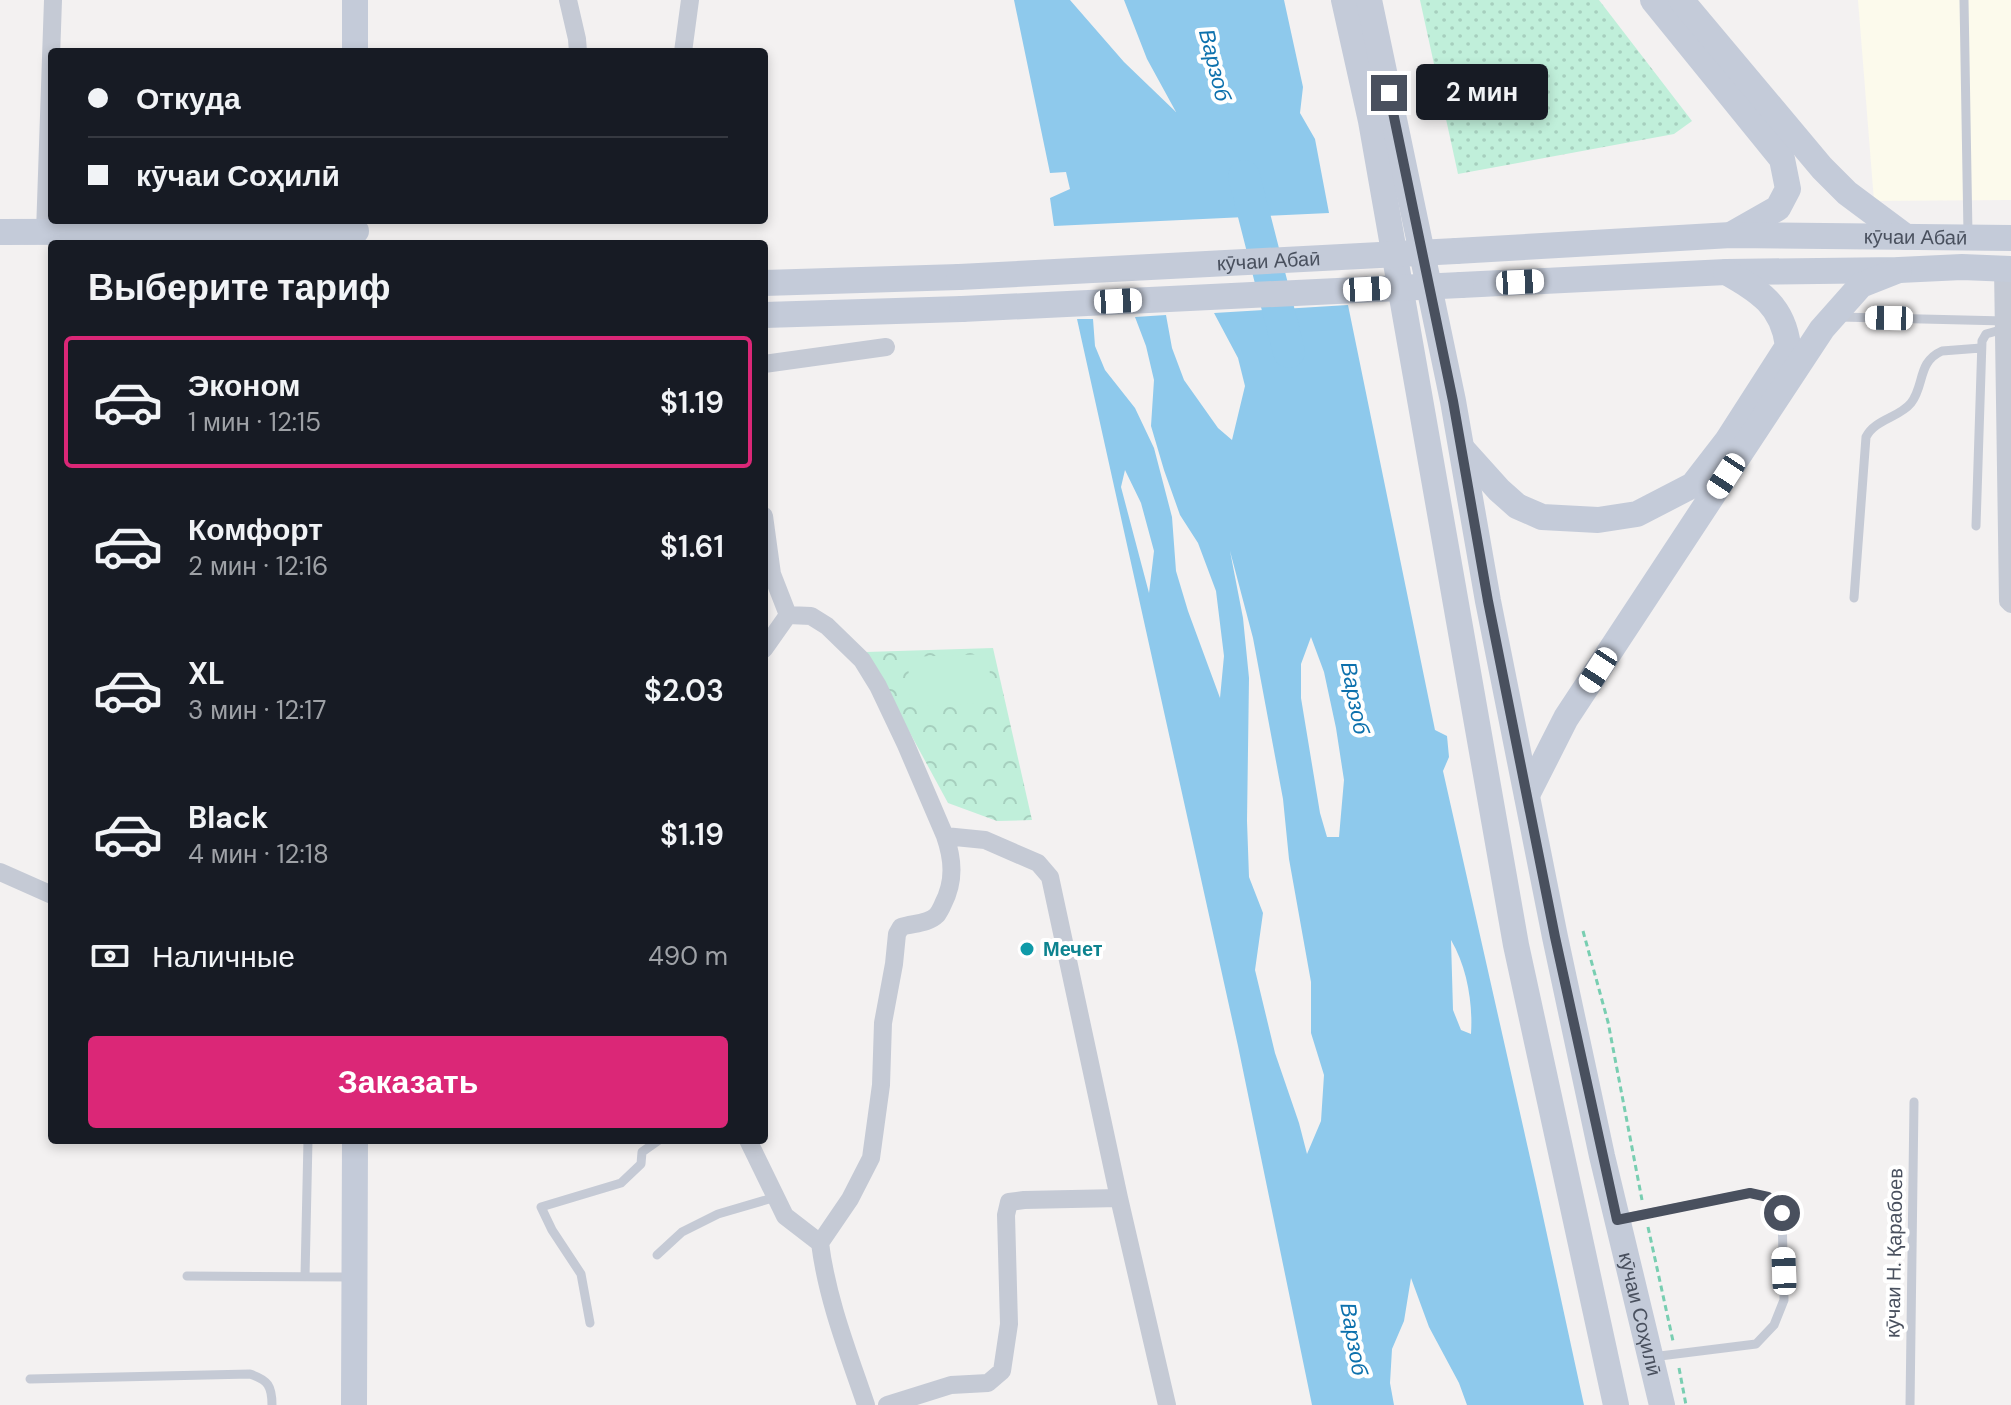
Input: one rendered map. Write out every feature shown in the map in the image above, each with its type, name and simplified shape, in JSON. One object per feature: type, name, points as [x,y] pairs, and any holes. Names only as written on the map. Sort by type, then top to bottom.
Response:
[{"type":"main road","points":[[355,0],[355,48]]},
{"type":"main road","points":[[1344,0],[1371,121],[1516,945],[1616,1405]]},
{"type":"main road","name":"кӯчаи Соҳилӣ","points":[[1369,0],[1463,450],[1488,601],[1558,952],[1617,1220],[1664,1356],[1662,1405]]},
{"type":"main road","points":[[1653,0],[1782,159],[1788,189],[1778,208],[1731,235]]},
{"type":"main road","points":[[1681,0],[1822,168],[1847,193],[1906,237]]},
{"type":"main road","points":[[0,232],[356,232]]},
{"type":"main road","name":"кӯчаи Абаӣ","points":[[768,283],[959,277],[1731,235],[2011,238]]},
{"type":"main road","name":"кӯчаи Абаӣ","points":[[768,315],[962,309],[1726,272],[2007,268]]},
{"type":"main road","points":[[1527,795],[1566,718],[1822,329],[1861,285],[1899,270]]},
{"type":"main road","points":[[1463,450],[1517,506],[1542,517],[1598,520],[1637,514],[1693,485],[1727,441],[1788,346],[1776,311],[1758,291],[1726,272]]},
{"type":"main road","points":[[354,1405],[355,1144]]},
{"type":"main road","points":[[1608,1368],[1623,1372],[1638,1369],[1664,1356]]},
{"type":"street","points":[[51,48],[53,0]]},
{"type":"street","points":[[568,0],[578,48]]},
{"type":"street","points":[[684,48],[690,0]]},
{"type":"street","points":[[45,232],[48,145]]},
{"type":"street","points":[[2007,268],[2008,601],[2011,604]]},
{"type":"street","points":[[768,363],[886,347]]},
{"type":"street","points":[[768,547],[772,574],[788,615]]},
{"type":"street","points":[[768,643],[788,615]]},
{"type":"street","points":[[788,615],[811,616],[827,626],[862,660],[906,745],[952,855],[951,886],[938,915],[901,927],[897,934],[883,1023],[878,1114],[871,1158],[850,1199],[820,1243],[824,1273],[866,1405]]},
{"type":"street","points":[[945,836],[985,840],[1038,863],[1050,877],[1167,1405]]},
{"type":"street","points":[[0,872],[48,893]]},
{"type":"street","points":[[750,1144],[785,1216],[820,1243]]},
{"type":"street","points":[[887,1405],[951,1385],[988,1383],[1002,1371],[1009,1324],[1006,1215],[1009,1202],[1119,1198]]},
{"type":"lane","points":[[1964,0],[1968,238]]},
{"type":"lane","points":[[1832,317],[2007,333]]},
{"type":"lane","points":[[1976,526],[1982,341],[1986,334],[2007,333]]},
{"type":"lane","points":[[1854,598],[1866,437],[1869,431],[1909,405],[1926,362],[1937,353],[1981,348]]},
{"type":"lane","name":"кӯчаи Н. Қарабоев","points":[[1910,1405],[1914,1102]]},
{"type":"lane","points":[[305,1277],[308,1144]]},
{"type":"lane","points":[[590,1323],[581,1274],[541,1207],[621,1183],[641,1164],[642,1152],[653,1144]]},
{"type":"lane","points":[[1617,1220],[1750,1193],[1768,1197],[1782,1213],[1784,1300],[1774,1325],[1756,1344],[1664,1356]]},
{"type":"lane","points":[[657,1255],[682,1232],[718,1214],[776,1197]]},
{"type":"lane","points":[[187,1276],[354,1277]]},
{"type":"lane","points":[[30,1379],[250,1374],[263,1378],[272,1390],[272,1405]]},
{"type":"path","points":[[1583,931],[1608,1022],[1644,1214],[1664,1356],[1686,1405]]},
{"type":"shaded area","points":[[1858,0],[2011,0],[2011,200],[1874,201]]},
{"type":"green space","points":[[1420,0],[1599,0],[1692,121],[1674,134],[1458,174]]},
{"type":"green space","points":[[993,648],[1032,820],[997,821],[948,803],[866,652]]},
{"type":"green space","points":[[989,654],[991,703],[910,706],[908,657]]},
{"type":"water","points":[[1014,0],[1070,0],[1124,62],[1176,112],[1147,59],[1124,0],[1284,0],[1303,87],[1300,113],[1315,139],[1329,213],[1054,226],[1050,198],[1070,189],[1066,172],[1050,173]]},
{"type":"water","points":[[1348,305],[1435,730],[1447,736],[1449,757],[1443,771],[1584,1405],[1467,1405],[1459,1383],[1429,1327],[1411,1278],[1404,1321],[1392,1349],[1390,1383],[1394,1405],[1312,1405],[1238,1046],[1077,319],[1093,319],[1095,346],[1105,370],[1135,408],[1154,448],[1172,517],[1176,571],[1220,698],[1224,656],[1216,591],[1198,543],[1180,515],[1164,470],[1151,426],[1154,380],[1135,317],[1166,315],[1172,348],[1184,380],[1218,428],[1232,440],[1245,386],[1238,358],[1214,313]],"holes":[[[1125,470],[1141,503],[1154,551],[1149,593],[1121,487]],[[1230,551],[1253,638],[1283,799],[1289,859],[1311,982],[1311,1033],[1324,1075],[1321,1121],[1307,1154],[1275,1053],[1255,970],[1263,913],[1249,877],[1249,678],[1243,618]],[[1311,637],[1324,672],[1344,780],[1339,837],[1327,837],[1320,813],[1301,698],[1301,664]],[[1451,940],[1468,986],[1471,1034],[1461,1030],[1453,1010]]]},
{"type":"waterway","name":"Варзоб","points":[[1244,176],[1289,352]]},
{"type":"place","name":"Мечет","points":[[1027,949]]},
{"type":"route","points":[[1389,93],[1463,450],[1488,601],[1555,937],[1617,1220],[1750,1193],[1768,1197],[1782,1213]]}]
